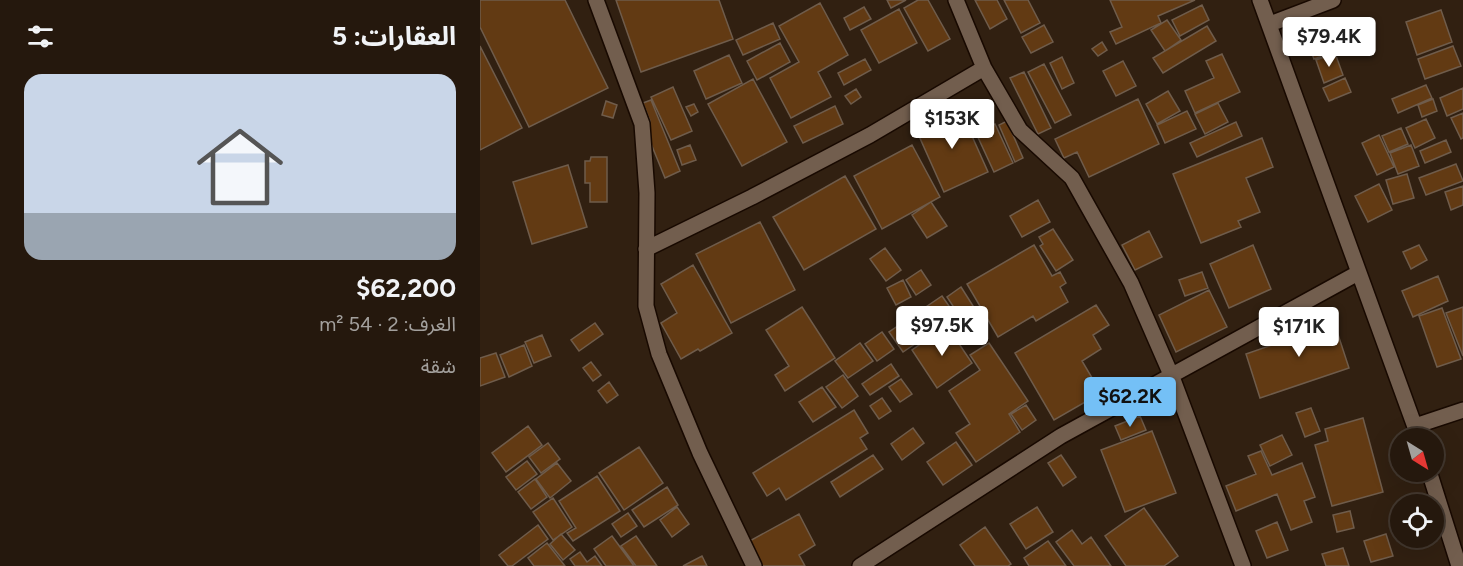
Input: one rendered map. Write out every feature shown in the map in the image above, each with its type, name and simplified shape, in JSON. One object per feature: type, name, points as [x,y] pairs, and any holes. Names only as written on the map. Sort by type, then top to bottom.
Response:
[{"type":"street","points":[[596,0],[642,124],[647,193],[646,306],[659,354],[700,453],[754,566]]},
{"type":"street","points":[[956,0],[984,68],[1020,130],[1072,178],[1131,283],[1172,377],[1243,566]]},
{"type":"street","points":[[1260,0],[1416,428]]},
{"type":"street","points":[[1270,24],[1333,0]]},
{"type":"street","points":[[646,249],[861,140],[984,68]]},
{"type":"street","points":[[860,566],[1061,436],[1358,273]]},
{"type":"street","points":[[1425,428],[1463,410]]},
{"type":"street","points":[[1432,482],[1459,566]]},
{"type":"building","points":[[480,0],[565,0],[608,88],[529,127],[480,27]]},
{"type":"building","points":[[616,0],[719,0],[733,39],[641,72]]},
{"type":"building","points":[[887,0],[906,0],[891,8]]},
{"type":"building","points":[[918,0],[928,0],[950,39],[928,51],[904,8]]},
{"type":"building","points":[[975,0],[997,0],[1007,19],[990,29]]},
{"type":"building","points":[[1004,0],[1028,0],[1040,23],[1021,33]]},
{"type":"building","points":[[1110,0],[1195,0],[1158,16],[1161,23],[1116,44],[1110,32],[1122,27]]},
{"type":"building","points":[[820,3],[848,55],[818,72],[831,97],[791,118],[770,78],[799,62],[779,26]]},
{"type":"building","points":[[1202,5],[1209,20],[1180,36],[1172,20]]},
{"type":"building","points":[[864,7],[871,19],[850,30],[844,18]]},
{"type":"building","points":[[899,9],[917,43],[879,63],[861,30]]},
{"type":"building","points":[[1441,10],[1452,42],[1417,55],[1406,22]]},
{"type":"building","points":[[1167,20],[1181,40],[1165,51],[1151,30]]},
{"type":"building","points":[[773,23],[780,39],[743,55],[736,40]]},
{"type":"building","points":[[1044,25],[1053,42],[1031,53],[1022,37]]},
{"type":"building","points":[[1207,26],[1216,41],[1163,73],[1153,58]]},
{"type":"building","points":[[1326,31],[1334,52],[1314,59],[1306,38]]},
{"type":"building","points":[[1102,42],[1107,50],[1098,56],[1092,49]]},
{"type":"building","points":[[780,43],[790,62],[757,80],[747,61]]},
{"type":"building","points":[[480,46],[522,128],[480,150]]},
{"type":"building","points":[[1453,46],[1461,66],[1425,79],[1418,59]]},
{"type":"building","points":[[1335,53],[1343,75],[1324,83],[1316,60]]},
{"type":"building","points":[[1222,54],[1240,92],[1195,113],[1185,91],[1214,78],[1206,61]]},
{"type":"building","points":[[729,55],[742,83],[706,99],[694,71]]},
{"type":"building","points":[[1062,57],[1074,83],[1062,89],[1050,63]]},
{"type":"building","points":[[865,59],[871,70],[844,85],[838,73]]},
{"type":"building","points":[[1123,61],[1136,86],[1116,96],[1103,71]]},
{"type":"building","points":[[1044,64],[1071,115],[1055,123],[1028,72]]},
{"type":"building","points":[[1024,72],[1051,128],[1038,134],[1010,78]]},
{"type":"building","points":[[1345,78],[1351,92],[1329,101],[1323,88]]},
{"type":"building","points":[[753,79],[787,142],[742,166],[708,104]]},
{"type":"building","points":[[1426,85],[1432,98],[1398,113],[1392,99]]},
{"type":"building","points":[[673,87],[692,131],[671,140],[651,97]]},
{"type":"building","points":[[1463,88],[1463,109],[1447,116],[1440,98]]},
{"type":"building","points":[[856,89],[861,97],[851,104],[845,96]]},
{"type":"building","points":[[1168,91],[1180,111],[1157,124],[1146,104]]},
{"type":"building","points":[[1138,99],[1159,144],[1089,177],[1077,152],[1064,158],[1055,139]]},
{"type":"building","points":[[1433,99],[1437,111],[1422,117],[1418,105]]},
{"type":"building","points":[[651,100],[680,171],[665,178],[643,124],[650,121],[643,103]]},
{"type":"building","points":[[606,101],[617,105],[613,118],[602,115]]},
{"type":"building","points":[[983,102],[992,121],[974,129],[965,110]]},
{"type":"building","points":[[1218,103],[1228,122],[1205,134],[1195,114]]},
{"type":"building","points":[[694,104],[698,112],[691,116],[686,107]]},
{"type":"building","points":[[835,106],[843,124],[803,143],[794,126]]},
{"type":"building","points":[[959,107],[988,172],[944,192],[915,127]]},
{"type":"building","points":[[1187,111],[1196,129],[1165,143],[1157,125]]},
{"type":"building","points":[[1463,113],[1463,138],[1461,139],[1451,118]]},
{"type":"building","points":[[1426,119],[1435,138],[1415,148],[1406,128]]},
{"type":"building","points":[[1007,121],[1023,158],[1015,162],[999,125]]},
{"type":"building","points":[[1236,122],[1242,136],[1197,157],[1190,143]]},
{"type":"building","points":[[995,124],[1013,163],[994,172],[976,133]]},
{"type":"building","points":[[1401,128],[1408,144],[1389,152],[1382,136]]},
{"type":"building","points":[[1379,135],[1394,167],[1377,175],[1362,143]]},
{"type":"building","points":[[1262,138],[1273,167],[1246,178],[1260,212],[1238,221],[1241,227],[1201,243],[1173,174]]},
{"type":"building","points":[[1446,140],[1451,152],[1425,163],[1420,151]]},
{"type":"building","points":[[690,145],[696,160],[682,165],[677,150]]},
{"type":"building","points":[[912,145],[940,197],[882,229],[854,176]]},
{"type":"building","points":[[1411,145],[1419,166],[1398,174],[1390,153]]},
{"type":"building","points":[[591,157],[607,157],[607,202],[590,202],[590,183],[585,183],[585,161],[590,161]]},
{"type":"building","points":[[1456,164],[1463,181],[1426,195],[1419,178]]},
{"type":"building","points":[[568,165],[587,227],[532,244],[513,182]]},
{"type":"building","points":[[1407,174],[1414,198],[1393,204],[1386,180]]},
{"type":"building","points":[[845,176],[876,229],[804,270],[773,217]]},
{"type":"building","points":[[1379,184],[1392,210],[1368,222],[1355,196]]},
{"type":"building","points":[[1463,186],[1463,205],[1451,210],[1445,192]]},
{"type":"building","points":[[1038,200],[1050,222],[1022,237],[1010,216]]},
{"type":"building","points":[[931,202],[947,226],[927,238],[912,215]]},
{"type":"building","points":[[760,222],[795,290],[731,323],[696,254]]},
{"type":"building","points":[[1053,229],[1073,260],[1056,271],[1040,246],[1043,244],[1039,237]]},
{"type":"building","points":[[1149,231],[1162,257],[1135,270],[1122,245]]},
{"type":"building","points":[[1034,245],[1052,276],[1060,272],[1066,283],[1060,287],[1068,302],[1036,321],[1033,316],[998,337],[967,284]]},
{"type":"building","points":[[1253,245],[1271,289],[1229,308],[1210,264]]},
{"type":"building","points":[[1419,245],[1427,260],[1411,269],[1403,252]]},
{"type":"building","points":[[885,248],[901,270],[886,281],[870,259]]},
{"type":"building","points":[[693,265],[732,333],[681,359],[661,323],[677,313],[661,284]]},
{"type":"building","points":[[921,270],[931,285],[916,295],[906,280]]},
{"type":"building","points":[[1202,272],[1208,288],[1185,296],[1179,280]]},
{"type":"building","points":[[1438,276],[1448,301],[1413,317],[1402,291]]},
{"type":"building","points":[[903,280],[911,297],[896,305],[887,288]]},
{"type":"building","points":[[961,287],[975,309],[961,318],[947,297]]},
{"type":"building","points":[[1209,290],[1227,327],[1176,352],[1159,315]]},
{"type":"building","points":[[942,296],[956,316],[903,352],[889,332]]},
{"type":"building","points":[[1096,305],[1109,325],[1093,335],[1101,349],[1082,361],[1101,393],[1054,420],[1015,353]]},
{"type":"building","points":[[802,307],[835,358],[785,391],[775,375],[789,366],[766,330]]},
{"type":"building","points":[[1463,307],[1463,356],[1446,313]]},
{"type":"building","points":[[1442,308],[1461,359],[1437,367],[1419,316]]},
{"type":"building","points":[[1330,310],[1349,368],[1260,398],[1246,354],[1310,332],[1306,318]]},
{"type":"building","points":[[595,323],[603,334],[579,351],[571,340]]},
{"type":"building","points":[[947,326],[972,363],[937,388],[912,350]]},
{"type":"building","points":[[882,332],[894,349],[877,361],[865,344]]},
{"type":"building","points":[[542,335],[551,356],[534,363],[525,342]]},
{"type":"building","points":[[860,343],[873,361],[848,378],[835,361]]},
{"type":"building","points":[[989,343],[1028,401],[1009,414],[1020,432],[976,462],[956,433],[970,424],[949,391],[980,370],[970,355]]},
{"type":"building","points":[[524,345],[532,366],[509,377],[500,355]]},
{"type":"building","points":[[496,353],[505,377],[480,386],[480,358]]},
{"type":"building","points":[[591,362],[601,375],[593,381],[583,368]]},
{"type":"building","points":[[891,364],[899,376],[870,395],[862,384]]},
{"type":"building","points":[[843,375],[858,396],[842,408],[826,387]]},
{"type":"building","points":[[901,379],[912,394],[900,402],[889,387]]},
{"type":"building","points":[[609,382],[618,395],[607,403],[598,391]]},
{"type":"building","points":[[822,387],[836,407],[813,422],[799,402]]},
{"type":"building","points":[[882,398],[891,411],[879,419],[870,406]]},
{"type":"building","points":[[1026,405],[1036,420],[1022,430],[1011,414]]},
{"type":"building","points":[[1311,408],[1320,431],[1305,437],[1296,413]]},
{"type":"building","points":[[854,410],[868,433],[860,438],[867,449],[786,500],[779,488],[767,496],[753,473]]},
{"type":"building","points":[[1140,416],[1146,430],[1121,440],[1115,426]]},
{"type":"building","points":[[1363,418],[1383,492],[1332,506],[1315,445],[1328,441],[1325,429]]},
{"type":"building","points":[[528,426],[542,445],[506,472],[492,453]]},
{"type":"building","points":[[913,428],[924,443],[902,460],[891,444]]},
{"type":"building","points":[[1152,431],[1176,493],[1125,512],[1101,450]]},
{"type":"building","points":[[1282,435],[1292,455],[1270,466],[1260,445]]},
{"type":"building","points":[[956,442],[972,465],[943,485],[927,462]]},
{"type":"building","points":[[548,443],[560,459],[541,473],[529,457]]},
{"type":"building","points":[[639,447],[663,483],[624,510],[599,473]]},
{"type":"building","points":[[1261,451],[1272,475],[1302,463],[1315,497],[1304,501],[1312,522],[1291,530],[1277,494],[1236,511],[1226,486],[1256,474],[1248,456]]},
{"type":"building","points":[[873,455],[883,469],[840,497],[831,482]]},
{"type":"building","points":[[1061,455],[1076,477],[1063,486],[1048,463]]},
{"type":"building","points":[[527,461],[537,474],[516,490],[506,477]]},
{"type":"building","points":[[557,463],[571,481],[550,498],[536,479]]},
{"type":"building","points":[[597,476],[620,511],[573,541],[567,533],[576,528],[559,501]]},
{"type":"building","points":[[535,479],[547,497],[531,509],[518,492]]},
{"type":"building","points":[[667,487],[678,505],[644,527],[632,510]]},
{"type":"building","points":[[553,498],[572,527],[553,540],[533,512]]},
{"type":"building","points":[[677,507],[689,524],[672,537],[660,520]]},
{"type":"building","points":[[1037,507],[1053,532],[1026,549],[1010,524]]},
{"type":"building","points":[[1144,508],[1178,556],[1164,566],[1126,566],[1105,536]]},
{"type":"building","points":[[1350,511],[1354,528],[1337,532],[1333,515]]},
{"type":"building","points":[[628,513],[637,526],[621,537],[612,524]]},
{"type":"building","points":[[799,514],[815,545],[799,555],[805,566],[758,566],[746,543]]},
{"type":"building","points":[[1277,522],[1288,550],[1267,558],[1256,531]]},
{"type":"building","points":[[538,525],[548,539],[512,566],[508,566],[499,555]]},
{"type":"building","points":[[985,527],[1011,564],[1008,566],[975,566],[960,545]]},
{"type":"building","points":[[1072,530],[1082,544],[1091,537],[1111,566],[1074,566],[1056,542]]},
{"type":"building","points":[[561,534],[575,550],[563,560],[550,544]]},
{"type":"building","points":[[1386,534],[1393,556],[1371,562],[1364,541]]},
{"type":"building","points":[[612,536],[634,566],[606,566],[594,549]]},
{"type":"building","points":[[636,536],[657,566],[636,566],[621,546]]},
{"type":"building","points":[[1048,541],[1066,566],[1029,566],[1024,558]]},
{"type":"building","points":[[547,543],[565,566],[534,566],[528,558]]},
{"type":"building","points":[[1343,548],[1349,566],[1326,566],[1322,554]]},
{"type":"building","points":[[580,552],[587,562],[595,556],[602,566],[575,566],[570,559]]},
{"type":"building","points":[[702,556],[707,566],[683,566]]}]
